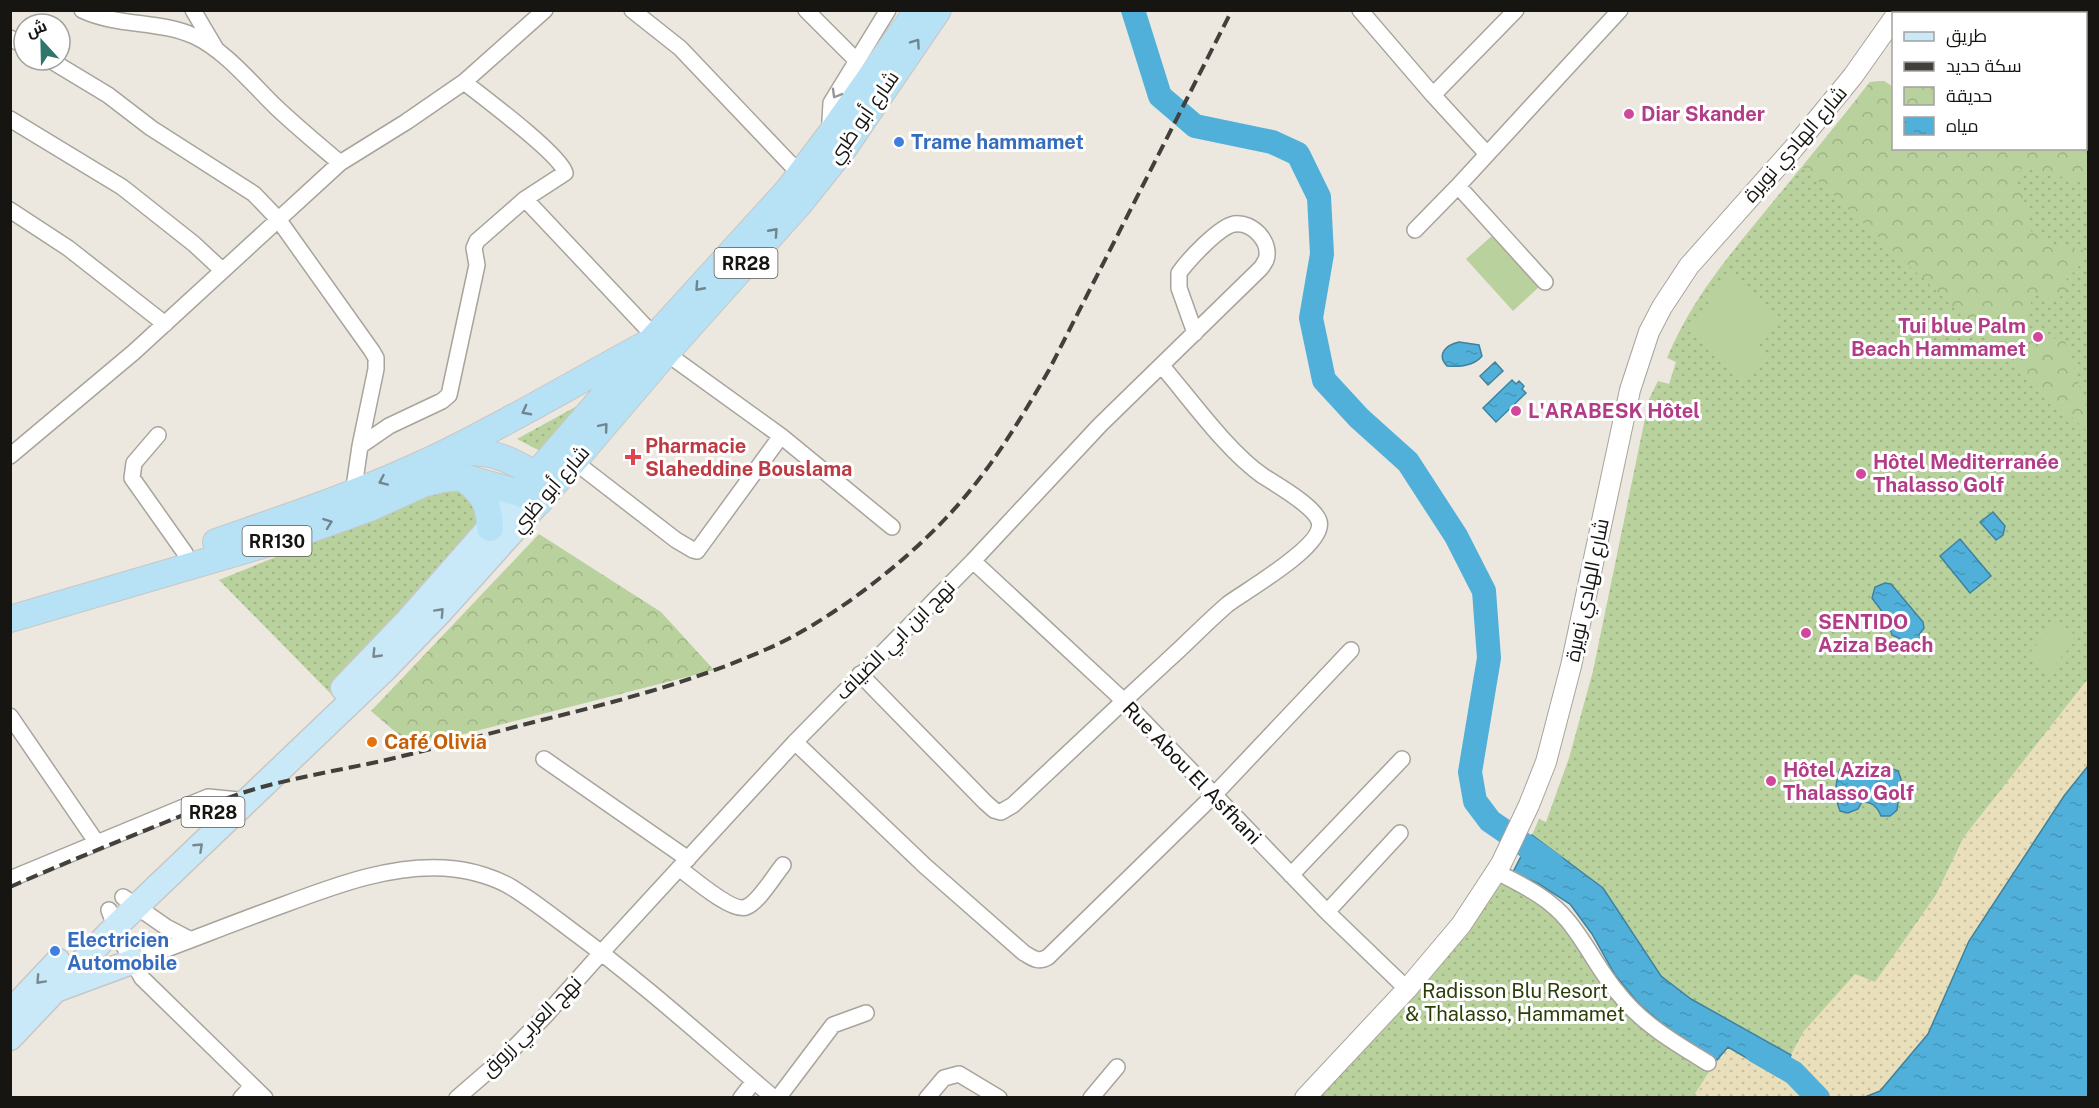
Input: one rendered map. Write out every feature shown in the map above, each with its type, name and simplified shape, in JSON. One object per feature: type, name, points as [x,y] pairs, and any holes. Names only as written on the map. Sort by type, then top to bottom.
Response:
[{"type":"highway","name":"شارع أبو ظبي","points":[[537,489],[789,189],[832,132],[917,10]]},
{"type":"highway","name":"شارع أبو ظبي","points":[[537,489],[575,462],[657,344],[807,194],[844,148],[938,10]]},
{"type":"highway","points":[[437,457],[657,344]]},
{"type":"highway","name":"RR130","points":[[10,602],[185,553],[353,494],[437,457],[479,451],[494,454],[537,489]]},
{"type":"highway","points":[[463,477],[485,500],[489,510],[490,528]]},
{"type":"highway","name":"RR130","points":[[10,620],[283,539],[370,508],[423,484],[443,479],[463,477],[537,489]]},
{"type":"main road","name":"شارع أبو ظبي","points":[[238,799],[396,633],[490,528],[537,489]]},
{"type":"main road","name":"شارع أبو ظبي","points":[[10,1038],[121,910],[238,799],[393,661],[441,611],[537,489]]},
{"type":"main road","name":"شارع أبو ظبي","points":[[10,1012],[83,935],[121,910]]},
{"type":"main road","points":[[53,991],[134,961]]},
{"type":"street","points":[[82,10],[109,20],[163,26],[195,36],[216,49],[340,163]]},
{"type":"street","points":[[193,10],[216,49]]},
{"type":"street","points":[[10,456],[97,385],[340,163],[464,82],[544,10]]},
{"type":"street","points":[[632,10],[680,48],[799,173]]},
{"type":"street","points":[[806,10],[856,60]]},
{"type":"street","points":[[832,132],[831,103],[888,10]]},
{"type":"street","points":[[1360,10],[1487,154]]},
{"type":"street","points":[[1433,95],[1515,10]]},
{"type":"street","points":[[1415,230],[1620,10]]},
{"type":"street","name":"شارع الهادي نويرة","points":[[1305,1098],[1407,989],[1461,925],[1499,868],[1529,806],[1546,762],[1559,716],[1630,390],[1649,332],[1662,307],[1689,266],[1793,149],[1853,76],[1892,19]]},
{"type":"street","name":"شارع الهادي نويرة","points":[[1853,76],[1892,42]]},
{"type":"street","points":[[70,72],[108,95],[151,128],[254,194],[278,219],[376,358],[376,369],[360,446],[353,494]]},
{"type":"street","points":[[360,446],[389,426],[442,401],[449,395],[477,265],[474,248],[477,241],[525,199],[564,174],[563,167],[541,145],[464,82]]},
{"type":"street","points":[[10,119],[122,187],[194,244],[222,270]]},
{"type":"street","points":[[1458,186],[1545,282]]},
{"type":"street","points":[[525,199],[657,344],[781,436],[892,527]]},
{"type":"street","points":[[10,210],[68,248],[165,324]]},
{"type":"street","name":"نهج ابن ابي الضياف","points":[[602,952],[860,674],[973,561],[1100,425],[1162,366],[1261,268],[1266,260],[1265,244],[1251,226],[1243,224],[1227,226],[1179,273],[1179,288],[1195,333]]},
{"type":"street","points":[[860,674],[985,802],[994,810],[1001,812],[1013,805],[1228,605],[1301,553],[1312,542],[1319,529],[1319,521],[1314,514],[1286,489],[1263,476],[1242,457],[1162,366]]},
{"type":"street","points":[[158,435],[134,463],[132,478],[185,553]]},
{"type":"street","points":[[575,462],[676,540],[697,550],[781,436]]},
{"type":"street","name":"Rue Abou El Asfhani","points":[[973,561],[1124,701],[1327,912],[1407,989]]},
{"type":"street","points":[[795,742],[925,866],[1024,953],[1042,961],[1214,795],[1352,650]]},
{"type":"street","points":[[10,716],[97,843]]},
{"type":"street","points":[[544,759],[684,864],[726,902],[740,908],[754,902],[783,865]]},
{"type":"street","points":[[1291,875],[1402,759]]},
{"type":"street","points":[[10,879],[208,797],[238,799]]},
{"type":"street","points":[[1327,912],[1400,833]]},
{"type":"street","points":[[1499,868],[1536,893],[1567,920],[1627,1004],[1650,1025],[1708,1064]]},
{"type":"street","points":[[134,961],[311,895],[377,875],[418,869],[456,869],[488,877],[510,886],[602,952],[776,1098],[833,1025],[866,1013]]},
{"type":"street","points":[[189,939],[166,927],[121,910],[120,939],[142,978],[247,1092],[265,1098]]},
{"type":"street","name":"نهج العربي زروق","points":[[457,1098],[509,1053],[602,952]]},
{"type":"street","points":[[1091,1098],[1117,1067]]},
{"type":"street","points":[[927,1098],[944,1078],[958,1074],[999,1098]]},
{"type":"street","points":[[741,1098],[754,1081]]},
{"type":"green space","points":[[2026,11],[2088,11],[2088,38],[2087,12]]},
{"type":"green space","points":[[1884,81],[1892,86],[1892,150],[2087,150],[2087,134],[2088,136],[2088,679],[1964,837],[1936,895],[1875,983],[1804,1031],[1791,1055],[1691,999],[1661,976],[1603,888],[1532,835],[1539,819],[1546,822],[1569,758],[1593,671],[1649,399],[1658,381],[1669,384],[1676,362],[1667,358],[1700,296],[1742,240],[1870,82]]},
{"type":"green space","name":"Tui blue Palm Beach Hammamet","points":[[1884,81],[1892,86],[1892,150],[2083,150],[2088,155],[2088,190],[2076,180],[2045,175],[2024,166],[2014,178],[2023,195],[2031,231],[2051,245],[2088,251],[2088,257],[2062,284],[2067,290],[2057,300],[2033,294],[2025,331],[2065,341],[2088,413],[2088,432],[1803,167],[1870,82]]},
{"type":"green space","points":[[1494,234],[1540,286],[1513,311],[1466,259]]},
{"type":"green space","points":[[1732,271],[1782,320],[1756,345],[1765,355],[1740,380],[1689,329],[1714,304],[1707,296]]},
{"type":"green space","points":[[606,390],[548,455],[517,439]]},
{"type":"green space","points":[[473,477],[490,509],[403,623],[333,696],[219,580]]},
{"type":"green space","points":[[539,534],[661,612],[714,670],[413,747],[371,711]]},
{"type":"green space","points":[[2058,620],[2078,638],[2047,674],[2027,656]]},
{"type":"green space","name":"Radisson Blu Resort & Thalasso, Hammamet","points":[[1496,875],[1535,890],[1634,1008],[1717,1060],[1693,1097],[1317,1098]]},
{"type":"sand","points":[[2088,679],[2088,766],[2064,796],[1969,941],[1929,1034],[1880,1091],[1865,1098],[1692,1098],[1727,1047],[1779,1077],[1804,1031],[1855,974],[1875,982],[1936,895],[1964,837]]},
{"type":"water","points":[[1459,342],[1479,345],[1482,356],[1471,364],[1447,366],[1442,358],[1444,351],[1450,345]]},
{"type":"water","points":[[1495,362],[1503,371],[1488,385],[1480,376]]},
{"type":"water","points":[[1512,380],[1516,384],[1519,381],[1526,393],[1496,422],[1483,408]]},
{"type":"water","points":[[1993,512],[2005,526],[2003,535],[1996,540],[1980,522]]},
{"type":"water","points":[[1960,539],[1991,576],[1970,593],[1940,556]]},
{"type":"water","points":[[1885,583],[1891,584],[1923,622],[1924,628],[1919,635],[1922,644],[1918,647],[1892,635],[1887,618],[1872,598],[1875,587]]},
{"type":"water","points":[[1851,763],[1860,765],[1871,777],[1890,768],[1898,771],[1901,779],[1897,810],[1890,816],[1881,816],[1874,805],[1866,802],[1862,802],[1858,809],[1848,813],[1840,811],[1836,795],[1837,780],[1840,769]]},
{"type":"water","points":[[2088,766],[2088,1097],[1865,1097],[1880,1091],[1928,1034],[1969,941],[2064,796]]},
{"type":"water","points":[[1532,835],[1603,888],[1661,976],[1691,999],[1791,1055],[1779,1077],[1728,1047],[1717,1060],[1666,1027],[1639,1004],[1615,975],[1592,934],[1570,904],[1539,884],[1513,872]]},
{"type":"waterway","points":[[1133,10],[1160,96],[1195,126],[1272,142],[1298,154],[1319,197],[1322,254],[1311,318],[1324,380],[1359,418],[1408,462],[1456,536],[1484,591],[1489,658],[1470,772],[1475,801],[1490,821],[1552,864]]},
{"type":"waterway","points":[[1756,1051],[1794,1073],[1818,1098]]},
{"type":"railway","points":[[10,887],[190,812],[250,791],[293,779],[386,760],[596,706],[711,672],[790,638],[862,592],[907,555],[946,518],[976,484],[1014,428],[1049,370],[1232,10]]},
{"type":"place","name":"Diar Skander","points":[[1629,114]]},
{"type":"place","name":"Trame hammamet","points":[[899,142]]},
{"type":"place","name":"Tui blue Palm Beach Hammamet","points":[[2038,337]]},
{"type":"place","name":"L'ARABESK Hôtel","points":[[1516,411]]},
{"type":"place","name":"Pharmacie Slaheddine Bouslama","points":[[633,457]]},
{"type":"place","name":"Hôtel Mediterranée Thalasso Golf","points":[[1861,474]]},
{"type":"place","name":"SENTIDO Aziza Beach","points":[[1806,633]]},
{"type":"place","name":"Café Olivia","points":[[372,742]]},
{"type":"place","name":"Hôtel Aziza Thalasso Golf","points":[[1771,781]]},
{"type":"place","name":"Electricien Automobile","points":[[55,951]]}]
